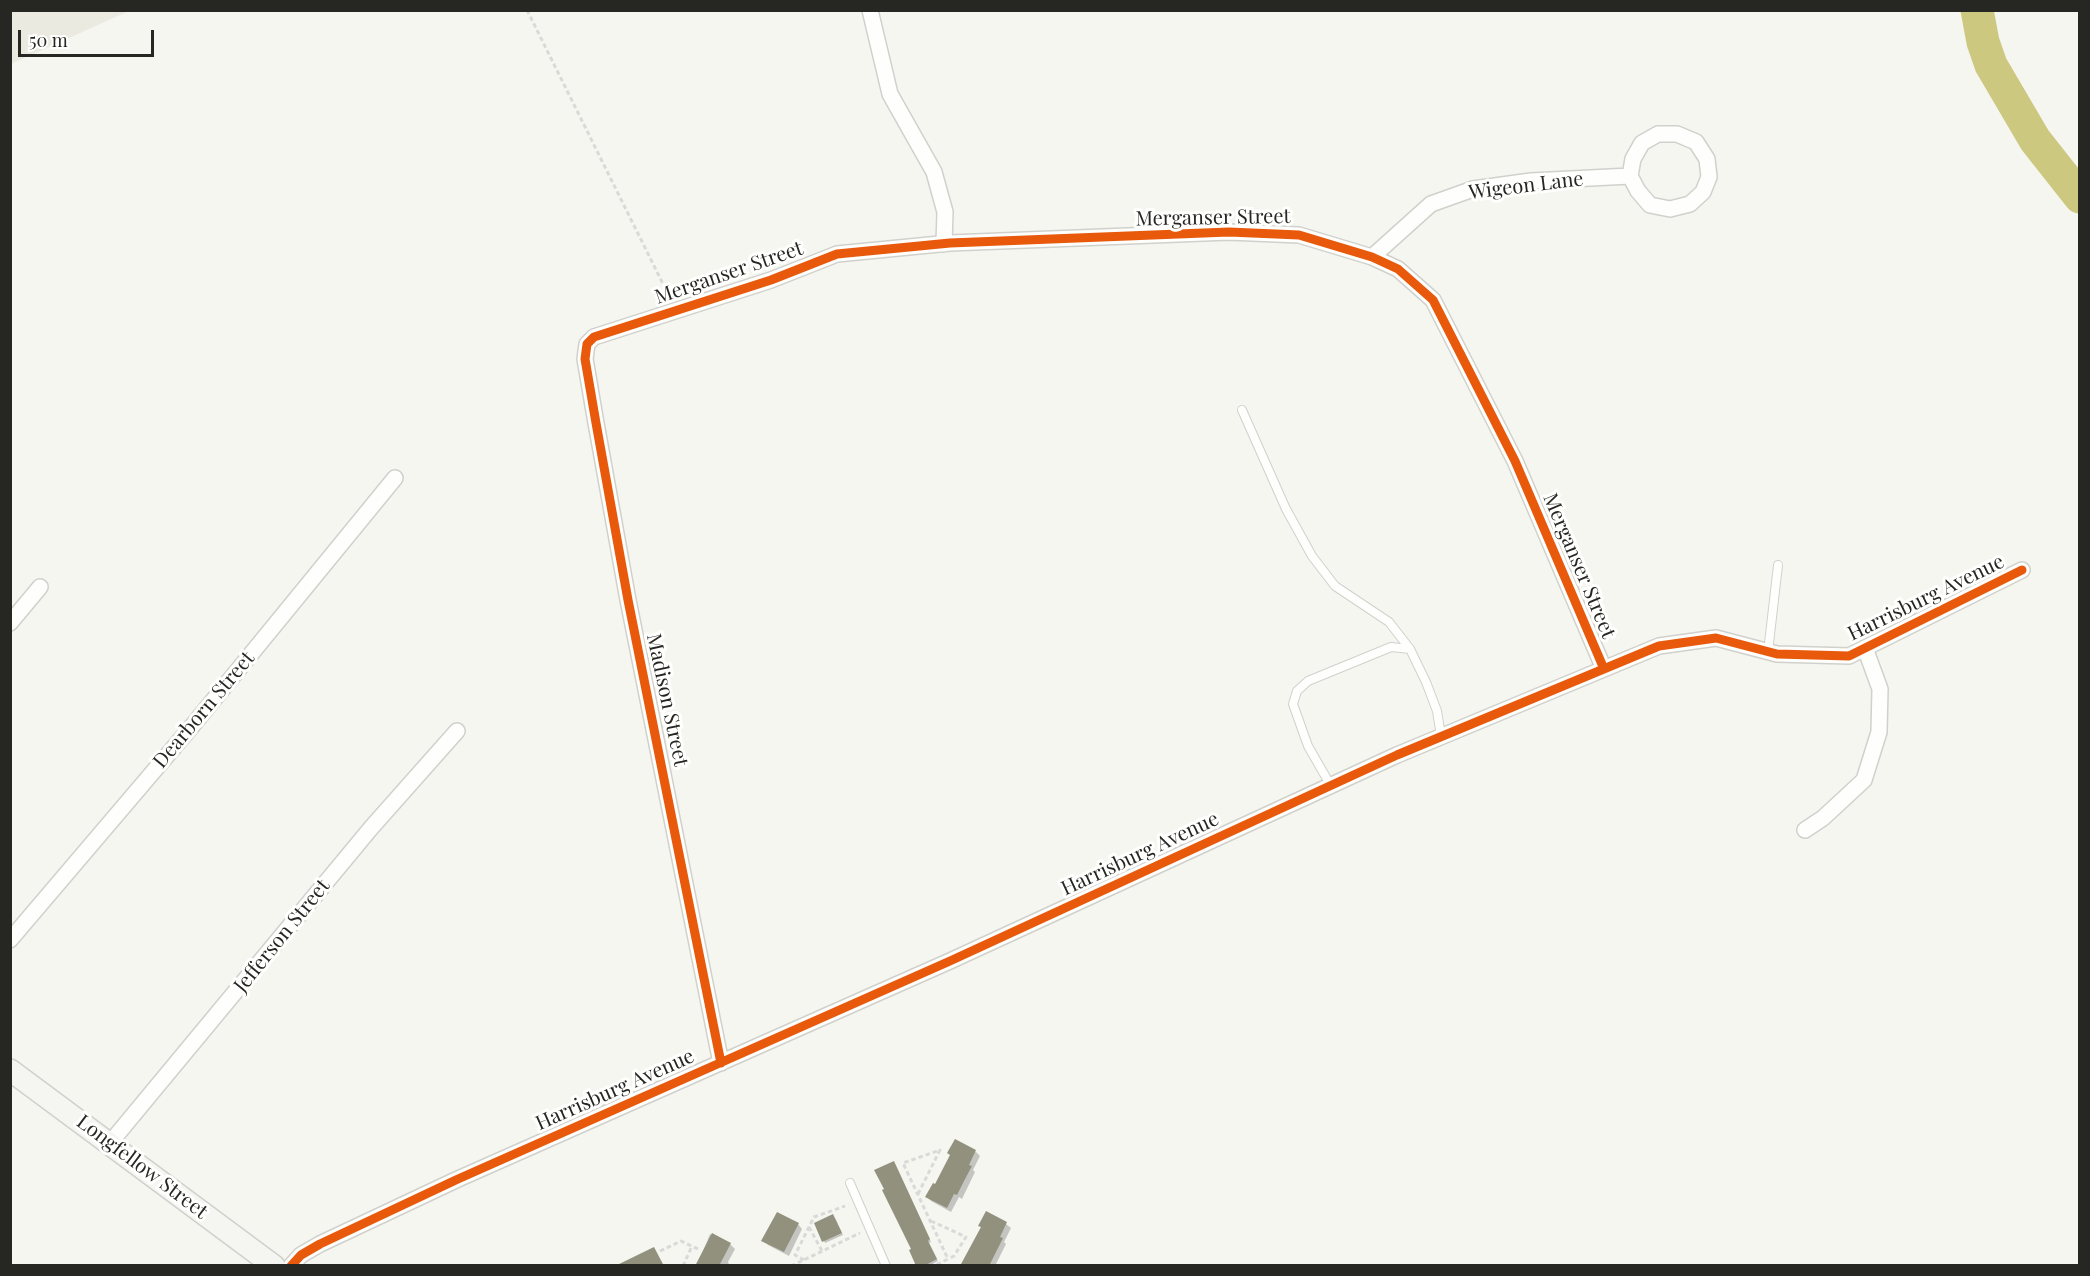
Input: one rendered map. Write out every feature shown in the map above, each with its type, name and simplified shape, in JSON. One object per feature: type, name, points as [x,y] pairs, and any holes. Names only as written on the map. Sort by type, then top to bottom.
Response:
[{"type":"street","points":[[870,10],[890,94],[933,172],[945,212],[944,244]]},
{"type":"street","points":[[1658,134],[1677,134],[1696,142],[1707,159],[1709,177],[1703,192],[1690,204],[1670,209],[1650,205],[1638,192],[1630,176],[1633,159],[1642,143],[1658,134]]},
{"type":"street","name":"Wigeon Lane","points":[[1372,256],[1431,204],[1473,189],[1531,181],[1630,176]]},
{"type":"street","name":"Merganser Street","points":[[586,344],[594,337],[771,280],[837,254],[944,244],[1229,232],[1299,235],[1372,256],[1398,269],[1433,300],[1515,461],[1604,669]]},
{"type":"street","name":"Madison Street","points":[[586,344],[585,360],[628,600],[721,1063]]},
{"type":"street","name":"Dearborn Street","points":[[10,940],[193,725],[395,478]]},
{"type":"street","name":"Harrisburg Avenue","points":[[291,1266],[302,1255],[359,1225],[950,962],[1441,736],[1659,646],[1716,638],[1777,654],[1849,657],[2022,570]]},
{"type":"street","points":[[10,623],[40,587]]},
{"type":"street","name":"Harrisburg Avenue","points":[[1805,830],[1823,818],[1864,780],[1879,732],[1880,689],[1865,648]]},
{"type":"street","name":"Jefferson Street","points":[[110,1143],[371,828],[457,731]]},
{"type":"street","name":"Longfellow Street","points":[[10,1070],[274,1266]]},
{"type":"lane","points":[[1242,411],[1286,509],[1312,556],[1335,585],[1389,622],[1410,649],[1437,711],[1441,736]]},
{"type":"lane","points":[[1768,652],[1778,565]]},
{"type":"lane","points":[[1331,786],[1308,746],[1293,704],[1297,691],[1308,681],[1382,650],[1391,647],[1410,649]]},
{"type":"lane","points":[[849,1184],[886,1266]]},
{"type":"path","points":[[527,10],[676,311]]},
{"type":"path","points":[[918,1194],[940,1150],[903,1163],[948,1259]]},
{"type":"path","points":[[804,1260],[795,1255],[814,1217],[857,1200]]},
{"type":"path","points":[[930,1220],[966,1237],[954,1256],[934,1266]]},
{"type":"path","points":[[809,1227],[822,1251]]},
{"type":"path","points":[[791,1266],[870,1229]]},
{"type":"path","points":[[660,1251],[681,1241],[698,1250]]},
{"type":"path","points":[[683,1266],[692,1246]]},
{"type":"shaded area","points":[[11,10],[129,10],[129,11],[11,64]]},
{"type":"building","points":[[955,1139],[976,1150],[969,1165],[972,1166],[957,1195],[954,1194],[947,1208],[925,1197],[933,1183],[935,1184],[950,1155],[947,1153]]},
{"type":"building","points":[[894,1161],[937,1259],[924,1266],[916,1266],[909,1250],[911,1249],[874,1170]]},
{"type":"building","points":[[986,1211],[1007,1222],[1000,1237],[1003,1238],[989,1266],[960,1266],[981,1227],[978,1226]]},
{"type":"building","points":[[777,1212],[799,1223],[784,1252],[761,1241]]},
{"type":"building","points":[[833,1214],[842,1233],[822,1242],[814,1223]]},
{"type":"building","points":[[712,1233],[731,1243],[719,1266],[695,1266]]},
{"type":"building","points":[[654,1247],[664,1266],[615,1266]]},
{"type":"waterway","points":[[1977,10],[1983,42],[1991,65],[2035,140],[2080,197]]},
{"type":"cycle path","points":[[721,1063],[628,600],[596,423],[585,359],[587,344],[594,337],[771,280],[837,254],[950,243],[1229,232],[1299,235],[1372,257],[1398,269],[1433,300],[1515,461],[1604,669]]},
{"type":"cycle path","points":[[291,1266],[301,1255],[320,1244],[458,1179],[950,961],[1397,755],[1659,646],[1716,638],[1777,654],[1849,656],[2022,570]]}]
